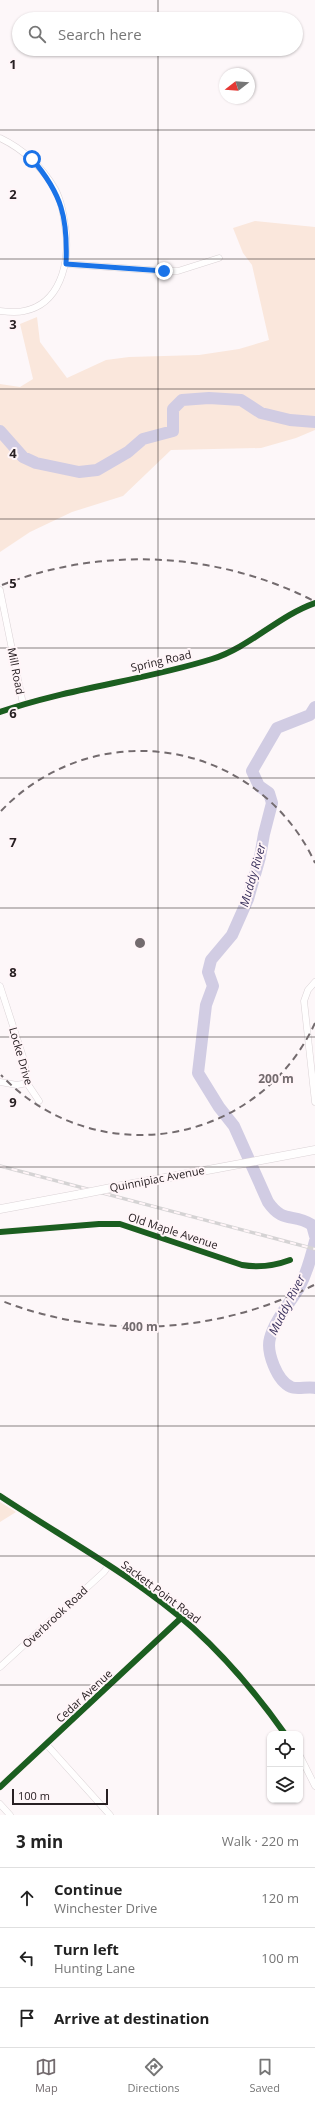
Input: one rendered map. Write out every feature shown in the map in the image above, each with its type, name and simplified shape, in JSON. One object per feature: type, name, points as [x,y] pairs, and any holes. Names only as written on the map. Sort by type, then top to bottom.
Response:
[{"type":"main road","name":"Quinnipiac Avenue","points":[[0,1209],[315,1150]]},
{"type":"street","points":[[0,138],[13,144],[32,159],[55,190],[62,208],[65,224],[66,264],[57,288],[49,298],[25,311],[0,311]]},
{"type":"street","points":[[66,264],[164,271],[193,267],[219,258]]},
{"type":"street","name":"Mill Road","points":[[0,590],[23,704]]},
{"type":"street","name":"Spring Road","points":[[0,712],[23,704],[211,659],[241,646],[286,617],[315,603]]},
{"type":"street","points":[[315,982],[308,990],[304,1001],[315,1102]]},
{"type":"street","name":"Locke Drive","points":[[0,986],[24,1060],[26,1082],[39,1101]]},
{"type":"street","points":[[0,1082],[17,1085],[26,1082]]},
{"type":"street","name":"Old Maple Avenue","points":[[0,1232],[99,1224],[120,1224],[242,1265],[253,1267],[272,1266],[290,1260]]},
{"type":"street","name":"Sackett Point Road","points":[[0,1496],[109,1565],[181,1618],[218,1653],[283,1731]]},
{"type":"street","name":"Overbrook Road","points":[[0,1667],[104,1572],[109,1565]]},
{"type":"street","name":"Cedar Avenue","points":[[0,1787],[47,1745],[181,1618]]},
{"type":"street","points":[[47,1745],[110,1815]]},
{"type":"street","points":[[303,1762],[315,1786]]},
{"type":"street","points":[[0,1804],[10,1815]]},
{"type":"shaded area","points":[[255,221],[315,227],[315,430],[296,438],[261,448],[171,450],[123,496],[72,512],[30,532],[0,552],[0,384],[20,387],[33,379],[20,324],[37,317],[40,342],[67,378],[106,360],[129,357],[199,355],[239,349],[269,340],[252,265],[243,253],[233,228]]},
{"type":"shaded area","points":[[0,1502],[16,1512],[0,1522]]},
{"type":"waterway","name":"Muddy River","points":[[0,431],[23,457],[36,463],[79,472],[97,470],[128,452],[143,439],[173,431],[173,409],[182,400],[209,398],[241,400],[261,413],[290,420],[315,422]]},
{"type":"waterway","name":"Muddy River","points":[[315,707],[310,715],[277,728],[252,771],[259,786],[269,793],[272,803],[260,857],[248,899],[232,935],[211,960],[208,972],[213,986],[206,1005],[198,1073],[219,1107],[234,1126],[268,1202],[274,1209],[284,1216],[299,1219],[312,1225],[315,1236]]},
{"type":"waterway","name":"Muddy River","points":[[315,1241],[302,1282],[275,1325],[269,1344],[274,1366],[277,1373],[286,1384],[293,1388],[315,1388]]},
{"type":"railway","points":[[0,1166],[315,1249]]},
{"type":"cycle path","points":[[0,712],[79,690],[186,667],[212,659],[239,647],[289,616],[315,603]]},
{"type":"cycle path","points":[[0,1232],[99,1224],[120,1224],[242,1265],[267,1266],[290,1260]]},
{"type":"cycle path","points":[[0,1496],[147,1591],[193,1628],[218,1652],[242,1679],[283,1731]]},
{"type":"cycle path","points":[[0,1787],[181,1618]]},
{"type":"route","points":[[32,159],[45,174],[55,190],[62,208],[67,242],[66,264],[164,271]]}]
